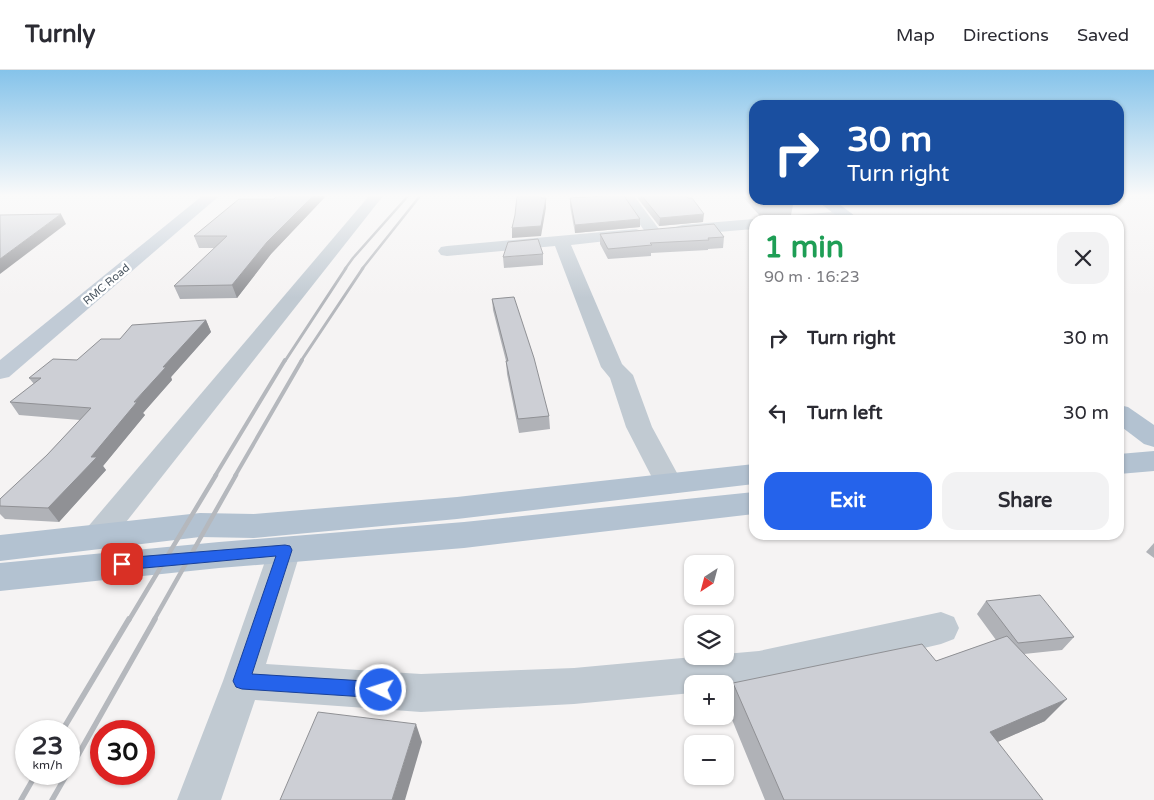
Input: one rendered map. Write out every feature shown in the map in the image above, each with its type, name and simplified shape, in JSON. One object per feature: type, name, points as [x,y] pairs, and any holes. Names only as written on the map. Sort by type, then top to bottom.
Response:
[{"type":"main road","points":[[1124,464],[1154,461]]},
{"type":"main road","points":[[0,548],[200,524],[254,526],[457,508],[749,475]]},
{"type":"main road","points":[[0,576],[219,554],[464,535],[749,505]]},
{"type":"street","name":"RMC Road","points":[[0,359],[158,230]]},
{"type":"street","name":"RMC Road","points":[[0,372],[170,230]]},
{"type":"street","points":[[97,537],[348,230]]},
{"type":"street","points":[[447,251],[678,230]]},
{"type":"street","points":[[561,240],[612,367],[621,375],[639,427],[669,484]]},
{"type":"street","points":[[199,800],[242,681],[285,550]]},
{"type":"street","points":[[242,681],[421,693],[574,686],[759,669],[940,628]]},
{"type":"building","points":[[0,230],[39,230],[0,259]]},
{"type":"building","points":[[201,230],[279,230],[232,285],[174,286],[227,236],[194,236]]},
{"type":"building","points":[[645,230],[719,230],[724,237],[708,238],[709,240],[650,243],[652,245],[608,249],[600,234]]},
{"type":"building","points":[[538,239],[543,254],[503,257],[508,242]]},
{"type":"building","points":[[514,297],[534,358],[549,416],[518,419],[506,361],[508,361],[492,299]]},
{"type":"building","points":[[206,320],[163,367],[166,367],[134,402],[137,402],[91,457],[97,457],[48,508],[0,506],[0,499],[47,455],[91,408],[10,402],[41,378],[29,378],[53,359],[77,360],[101,339],[120,339],[132,325]]},
{"type":"building","points":[[1040,595],[1074,637],[1018,643],[986,601]]},
{"type":"building","points":[[1007,636],[1067,699],[990,732],[1043,800],[784,800],[734,683],[922,644],[936,661]]},
{"type":"building","points":[[318,712],[416,724],[392,800],[280,800]]},
{"type":"railway","points":[[345,269],[378,230]]},
{"type":"railway","points":[[362,269],[393,230]]},
{"type":"railway","points":[[285,361],[346,268]]},
{"type":"railway","points":[[301,361],[363,268]]},
{"type":"railway","points":[[215,476],[285,360]]},
{"type":"railway","points":[[235,476],[302,360]]},
{"type":"railway","points":[[129,620],[216,475]]},
{"type":"railway","points":[[154,620],[236,475]]},
{"type":"railway","points":[[69,720],[129,619]]},
{"type":"railway","points":[[80,752],[155,619]]},
{"type":"railway","points":[[21,800],[30,785]]},
{"type":"railway","points":[[52,800],[61,785]]},
{"type":"route","points":[[122,564],[219,554],[285,550],[242,681],[381,690]]}]
